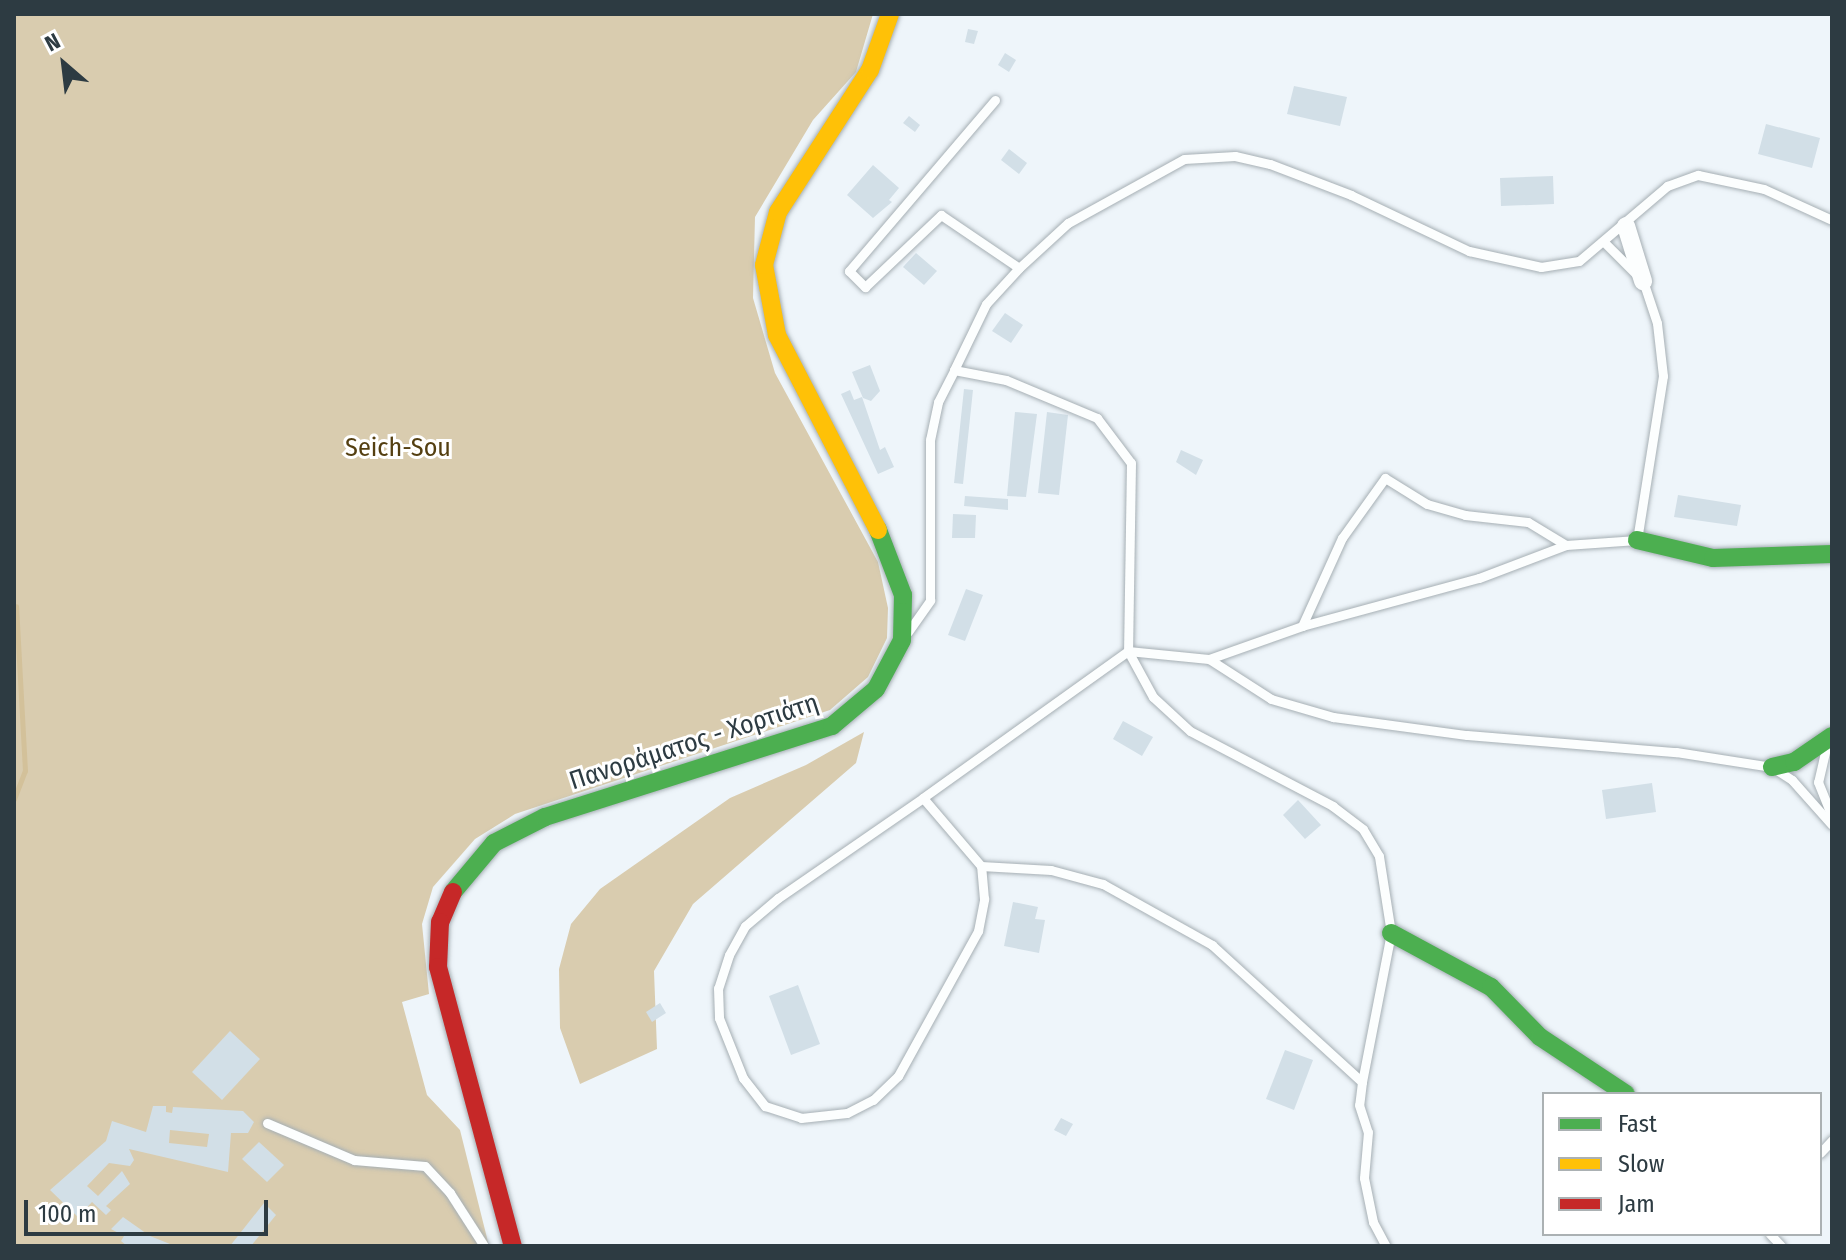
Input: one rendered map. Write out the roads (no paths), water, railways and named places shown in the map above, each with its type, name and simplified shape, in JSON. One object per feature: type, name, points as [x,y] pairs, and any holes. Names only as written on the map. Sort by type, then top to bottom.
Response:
[{"type":"main road","name":"Πανοράματος - Χορτιάτη","points":[[513,1246],[438,967],[440,922],[458,880],[485,851],[531,822],[832,726],[876,689],[902,640],[904,604],[898,571],[777,335],[767,302],[764,265],[778,212],[870,70],[890,14]]},
{"type":"main road","points":[[1637,540],[1713,558],[1832,554]]},
{"type":"main road","points":[[1772,767],[1794,762],[1832,737]]},
{"type":"main road","points":[[1391,933],[1491,987],[1540,1037],[1623,1092]]},
{"type":"street","points":[[1626,226],[1643,281]]},
{"type":"lane","points":[[995,100],[849,271],[865,287],[941,215],[1019,268]]},
{"type":"lane","points":[[902,640],[930,600],[930,440],[938,402],[986,304],[1019,268],[1068,223],[1132,184],[1184,159],[1212,156],[1270,164],[1391,212],[1469,251],[1541,267],[1579,261],[1626,226],[1667,186],[1698,175],[1764,189],[1832,220]]},
{"type":"lane","points":[[923,798],[981,866],[984,899],[978,931],[898,1076],[873,1100],[847,1113],[801,1118],[765,1106],[743,1078],[719,1018],[718,988],[729,955],[745,926],[778,898],[1128,651],[1209,659],[1302,626],[1436,591],[1566,545],[1637,540],[1663,376],[1657,323],[1643,281],[1605,243]]},
{"type":"lane","points":[[954,370],[1060,398],[1097,418],[1120,444],[1131,463],[1128,651],[1153,697],[1190,731],[1333,806],[1363,829],[1379,856],[1389,894],[1391,933],[1359,1105],[1368,1132],[1364,1178],[1373,1222],[1386,1246]]},
{"type":"lane","points":[[1302,626],[1342,538],[1385,478],[1427,504],[1465,515],[1528,522],[1566,545]]},
{"type":"lane","points":[[1209,659],[1271,699],[1333,717],[1467,735],[1676,752],[1772,767],[1792,780],[1832,825]]},
{"type":"lane","points":[[1832,737],[1821,758],[1818,782],[1832,816]]},
{"type":"lane","points":[[981,866],[1051,870],[1103,884],[1146,905],[1212,945],[1362,1082]]},
{"type":"lane","points":[[267,1123],[354,1160],[425,1166],[484,1246]]},
{"type":"waterway","points":[[14,799],[25,771],[16,606]]},
{"type":"park label","name":"Seich-Sou","points":[[398,448]]}]
